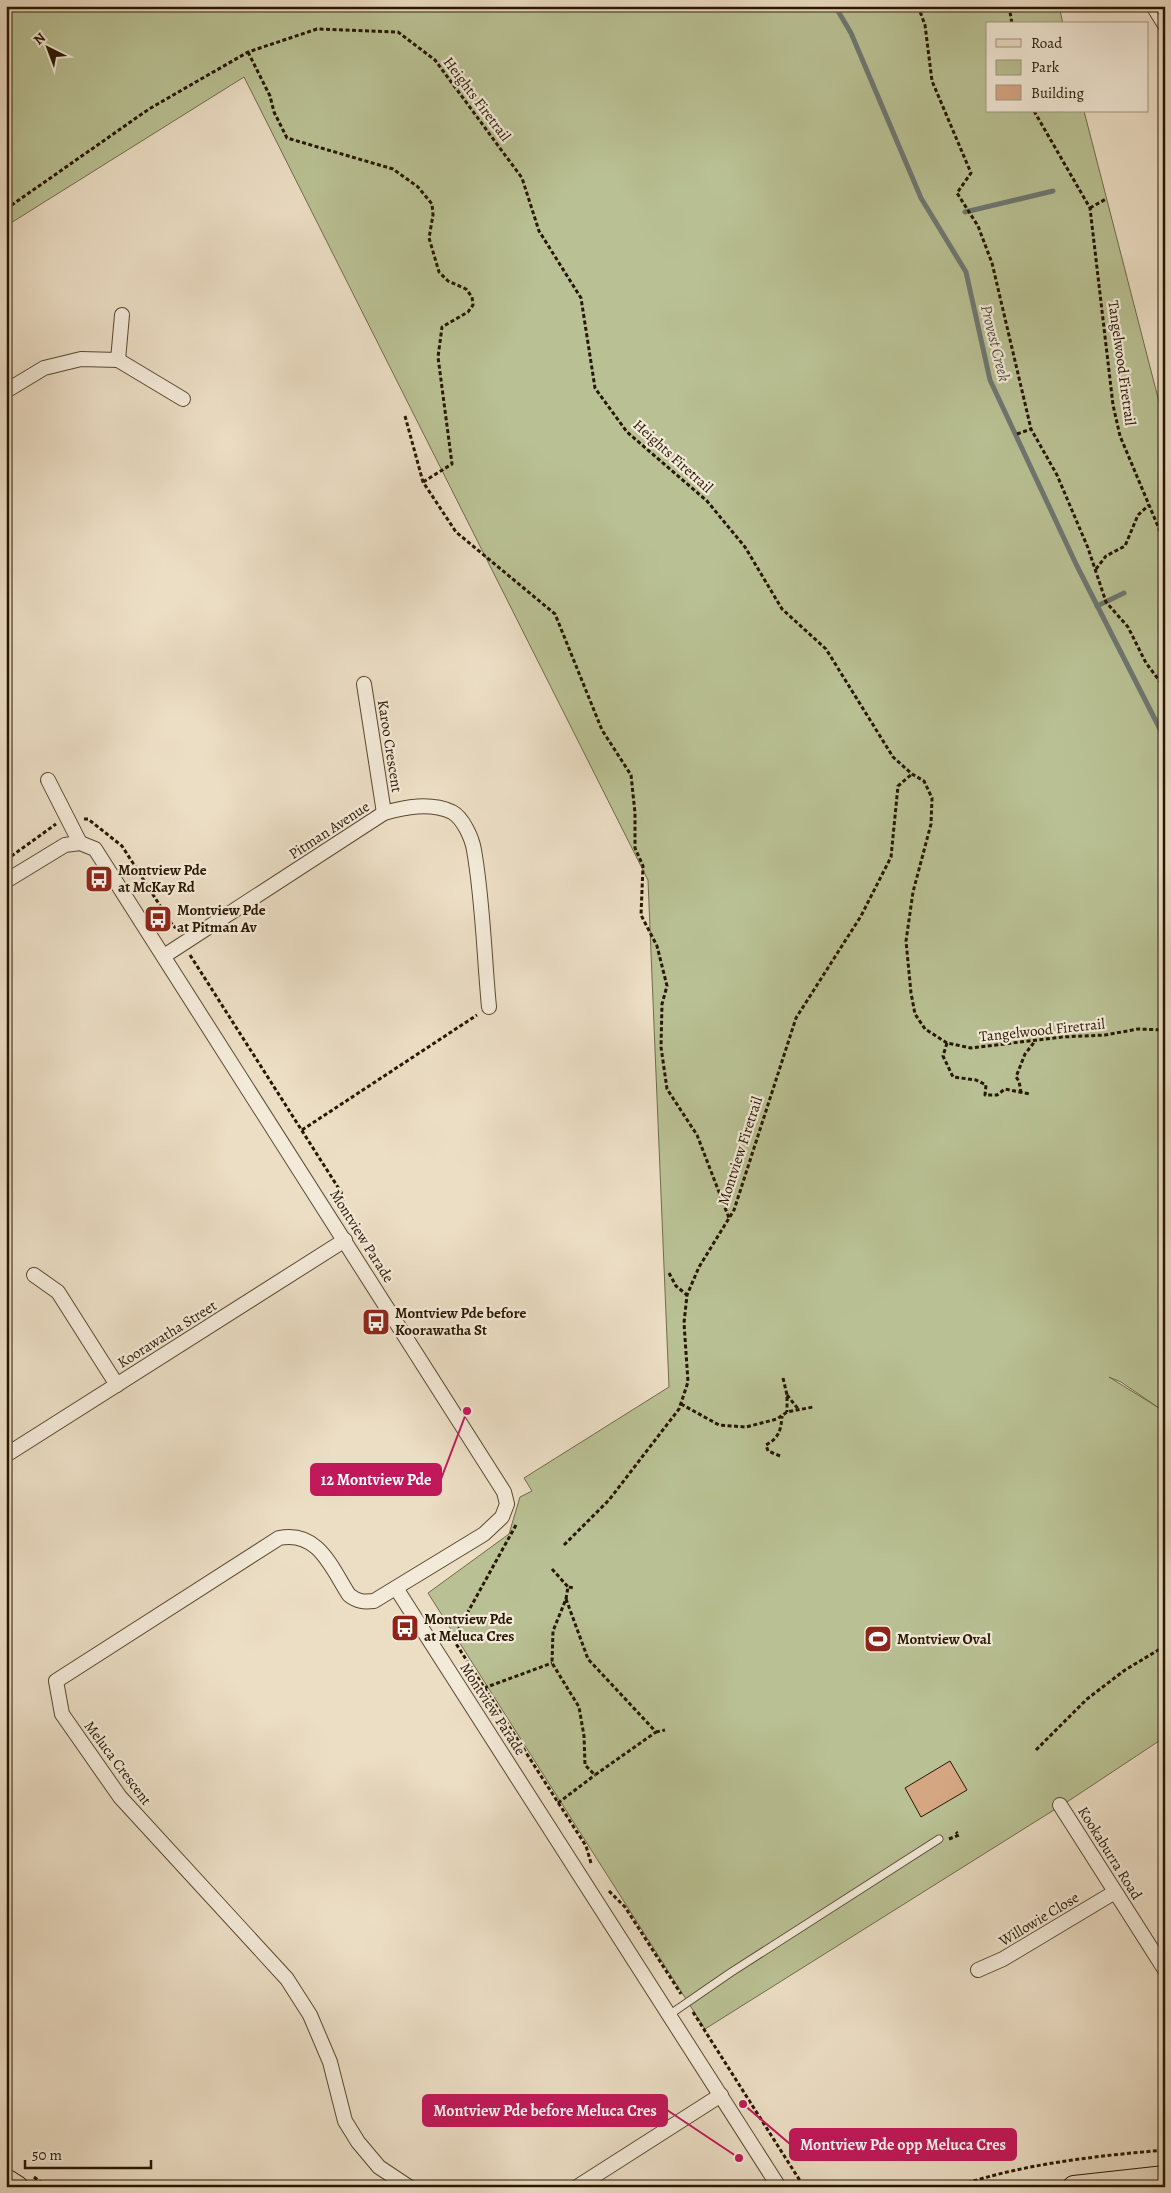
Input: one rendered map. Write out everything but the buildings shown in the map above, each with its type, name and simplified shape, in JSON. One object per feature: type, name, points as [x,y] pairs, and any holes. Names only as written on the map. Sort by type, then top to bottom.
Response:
[{"type":"main road","points":[[1084,2186],[1165,2177]]},
{"type":"main road","points":[[6,2180],[17,2187]]},
{"type":"street","points":[[118,360],[122,315]]},
{"type":"street","points":[[6,391],[44,368],[81,359],[118,360],[183,400]]},
{"type":"street","name":"Karoo Crescent","points":[[364,684],[384,813]]},
{"type":"street","points":[[6,881],[65,845],[80,843],[48,780]]},
{"type":"street","name":"Pitman Avenue","points":[[164,956],[384,813],[407,807],[430,806],[452,812],[462,822],[474,849],[489,1006]]},
{"type":"street","name":"Montview Parade","points":[[80,843],[95,849],[102,858],[346,1240],[504,1492],[507,1504],[502,1517],[484,1534],[396,1588],[779,2187]]},
{"type":"street","name":"Koorawatha Street","points":[[6,1455],[346,1240]]},
{"type":"street","points":[[34,1275],[58,1292],[117,1385]]},
{"type":"street","name":"Meluca Crescent","points":[[396,1588],[374,1601],[356,1600],[349,1595],[318,1548],[310,1541],[290,1535],[279,1538],[56,1681],[62,1714],[120,1797],[287,1979],[310,2015],[330,2062],[345,2120],[358,2142],[379,2167],[409,2187]]},
{"type":"street","name":"Kookaburra Road","points":[[1060,1805],[1165,1970]]},
{"type":"street","name":"Willowie Close","points":[[978,1970],[1003,1959],[1115,1892]]},
{"type":"street","points":[[577,2187],[721,2095]]},
{"type":"lane","points":[[1149,6],[1165,32]]},
{"type":"lane","points":[[669,2015],[939,1839]]},
{"type":"path","points":[[918,6],[925,25],[932,81],[971,173],[957,193],[978,226],[992,263],[1031,429],[1057,475],[1095,569],[1106,602],[1128,627],[1146,663],[1165,688]]},
{"type":"path","points":[[1009,6],[1012,22]]},
{"type":"path","name":"Heights Firetrail","points":[[6,209],[149,109],[248,52],[317,29],[398,32],[435,60],[522,178],[539,232],[581,298],[595,388],[627,432],[707,502],[744,547],[782,609],[826,649],[893,757],[912,774]]},
{"type":"path","points":[[248,52],[270,96],[274,112],[287,138],[394,169],[418,187],[432,204],[434,215],[429,238],[439,272],[448,281],[466,289],[472,297],[473,305],[468,312],[442,327],[438,357],[452,464],[423,482]]},
{"type":"path","points":[[1035,112],[1090,208],[1106,199]]},
{"type":"path","name":"Tangelwood Firetrail","points":[[1090,208],[1113,404],[1120,436],[1165,543]]},
{"type":"path","points":[[405,416],[423,482],[456,532],[555,614],[602,730],[631,775],[635,812],[634,848],[643,866],[641,915],[657,946],[667,986],[662,1004],[661,1047],[667,1089],[696,1135],[729,1218]]},
{"type":"path","points":[[1017,434],[1031,429]]},
{"type":"path","points":[[1095,569],[1106,556],[1125,546],[1138,515],[1149,505]]},
{"type":"path","name":"Tangelwood Firetrail","points":[[912,774],[924,781],[932,798],[931,824],[913,892],[906,941],[915,1014],[926,1029],[947,1043],[972,1048],[1036,1040],[1105,1035],[1138,1029],[1165,1030]]},
{"type":"path","name":"Montview Firetrail","points":[[564,1545],[609,1500],[681,1404],[688,1382],[684,1324],[687,1295],[699,1267],[734,1210],[796,1018],[861,916],[891,857],[898,786],[912,774]]},
{"type":"path","points":[[6,860],[24,849],[51,825],[68,820],[88,819],[122,846],[173,926],[180,930]]},
{"type":"path","points":[[190,954],[341,1192],[348,1217],[353,1225]]},
{"type":"path","points":[[302,1130],[489,1006]]},
{"type":"path","points":[[1021,1092],[1019,1081],[1016,1078],[1025,1054],[1036,1040]]},
{"type":"path","points":[[947,1043],[943,1056],[952,1077],[976,1080],[986,1085],[985,1095],[997,1095],[1005,1089],[1030,1094]]},
{"type":"path","points":[[669,1273],[676,1286],[687,1295]]},
{"type":"path","points":[[783,1378],[787,1394],[787,1412]]},
{"type":"path","points":[[787,1394],[799,1410]]},
{"type":"path","points":[[681,1404],[719,1425],[746,1427],[777,1419],[787,1412],[813,1407]]},
{"type":"path","points":[[780,1456],[768,1452],[766,1446],[775,1440],[779,1434],[782,1415]]},
{"type":"path","points":[[518,1519],[453,1640],[586,1846],[595,1869]]},
{"type":"path","points":[[552,1569],[568,1587],[574,1588]]},
{"type":"path","points":[[568,1587],[566,1599],[553,1631],[552,1663],[579,1707],[584,1736],[585,1765],[595,1775]]},
{"type":"path","points":[[566,1599],[588,1659],[656,1732]]},
{"type":"path","points":[[1036,1750],[1088,1698],[1125,1670],[1165,1646]]},
{"type":"path","points":[[484,1688],[552,1663]]},
{"type":"path","points":[[558,1803],[656,1732],[665,1730]]},
{"type":"path","points":[[608,1890],[625,1907],[804,2187]]},
{"type":"path","points":[[955,2187],[983,2177],[1100,2156],[1165,2150]]},
{"type":"green space","points":[[6,6],[1059,6],[1063,22],[986,22],[986,112],[1084,112],[1165,425],[1165,1737],[1073,1798],[705,2029],[428,1593],[509,1534],[520,1497],[532,1491],[524,1478],[669,1387],[648,880],[244,77],[6,226]],"holes":[[[1109,1377],[1121,1382],[1159,1408]]]},
{"type":"waterway","name":"Provest Creek","points":[[835,6],[851,33],[921,198],[966,272],[990,380],[1076,564],[1165,739]]},
{"type":"waterway","points":[[965,212],[1053,191]]},
{"type":"waterway","points":[[1097,606],[1124,593]]},
{"type":"place","name":"Montview Pde at McKay Rd","points":[[99,879]]},
{"type":"place","name":"Montview Pde at Pitman Av","points":[[158,919]]},
{"type":"place","name":"Montview Pde before Koorawatha St","points":[[376,1322]]},
{"type":"place","name":"12 Montview Pde","points":[[467,1411]]},
{"type":"place","name":"Montview Pde at Meluca Cres","points":[[405,1628]]},
{"type":"place","name":"Montview Oval","points":[[878,1639]]},
{"type":"place","name":"Montview Pde opp Meluca Cres","points":[[743,2104]]},
{"type":"place","name":"Montview Pde before Meluca Cres","points":[[739,2158]]}]
